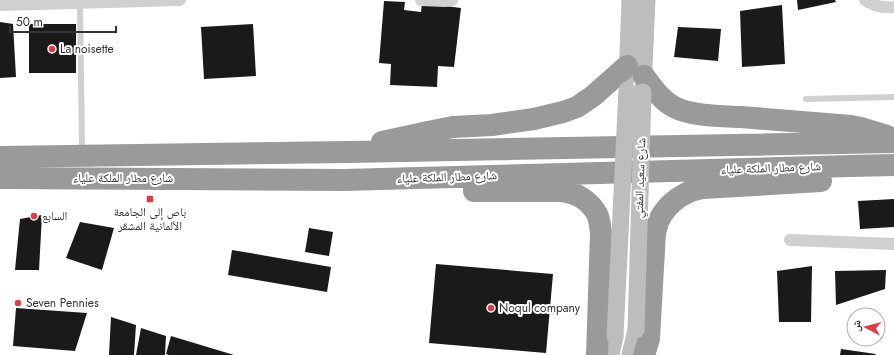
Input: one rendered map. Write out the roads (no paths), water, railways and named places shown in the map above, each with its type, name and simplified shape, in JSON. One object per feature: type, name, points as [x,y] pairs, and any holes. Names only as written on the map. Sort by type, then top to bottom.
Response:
[{"type":"highway","points":[[349,152],[386,141],[453,127],[492,125],[527,120],[563,112],[577,107],[593,96],[635,81],[657,94],[667,103],[684,110],[714,115],[851,126],[894,138]]},
{"type":"highway","points":[[0,142],[82,146],[113,155]]},
{"type":"highway","name":"شارع مطار الملكة علياء","points":[[0,157],[894,142]]},
{"type":"highway","name":"شارع مطار الملكة علياء","points":[[0,178],[344,180],[894,165]]},
{"type":"highway","points":[[644,355],[649,339],[655,232],[659,220],[664,212],[677,199],[684,194],[704,188],[861,179],[894,169]]},
{"type":"highway","points":[[0,192],[49,190],[76,186],[100,178]]},
{"type":"highway","points":[[344,180],[408,190],[562,191],[576,194],[584,199],[592,206],[597,215],[601,233],[597,355]]},
{"type":"street","points":[[0,5],[180,0]]},
{"type":"street","points":[[421,0],[452,0]]},
{"type":"street","name":"شارع سعيد المفتي","points":[[630,0],[635,81],[636,330],[630,355]]},
{"type":"street","name":"شارع سعيد المفتي","points":[[611,355],[615,336],[635,81],[647,0]]},
{"type":"street","points":[[865,0],[879,7],[894,8]]},
{"type":"street","points":[[790,240],[894,244]]},
{"type":"lane","points":[[80,3],[82,146]]},
{"type":"lane","points":[[806,99],[894,97]]},
{"type":"place","name":"La noisette","points":[[52,49]]},
{"type":"place","name":"باص إلى الجامعة الألمانية المشقر","points":[[150,199]]},
{"type":"place","name":"السابع","points":[[34,216]]},
{"type":"place","name":"Seven Pennies","points":[[18,303]]},
{"type":"place","name":"Noqul company","points":[[491,308]]}]
